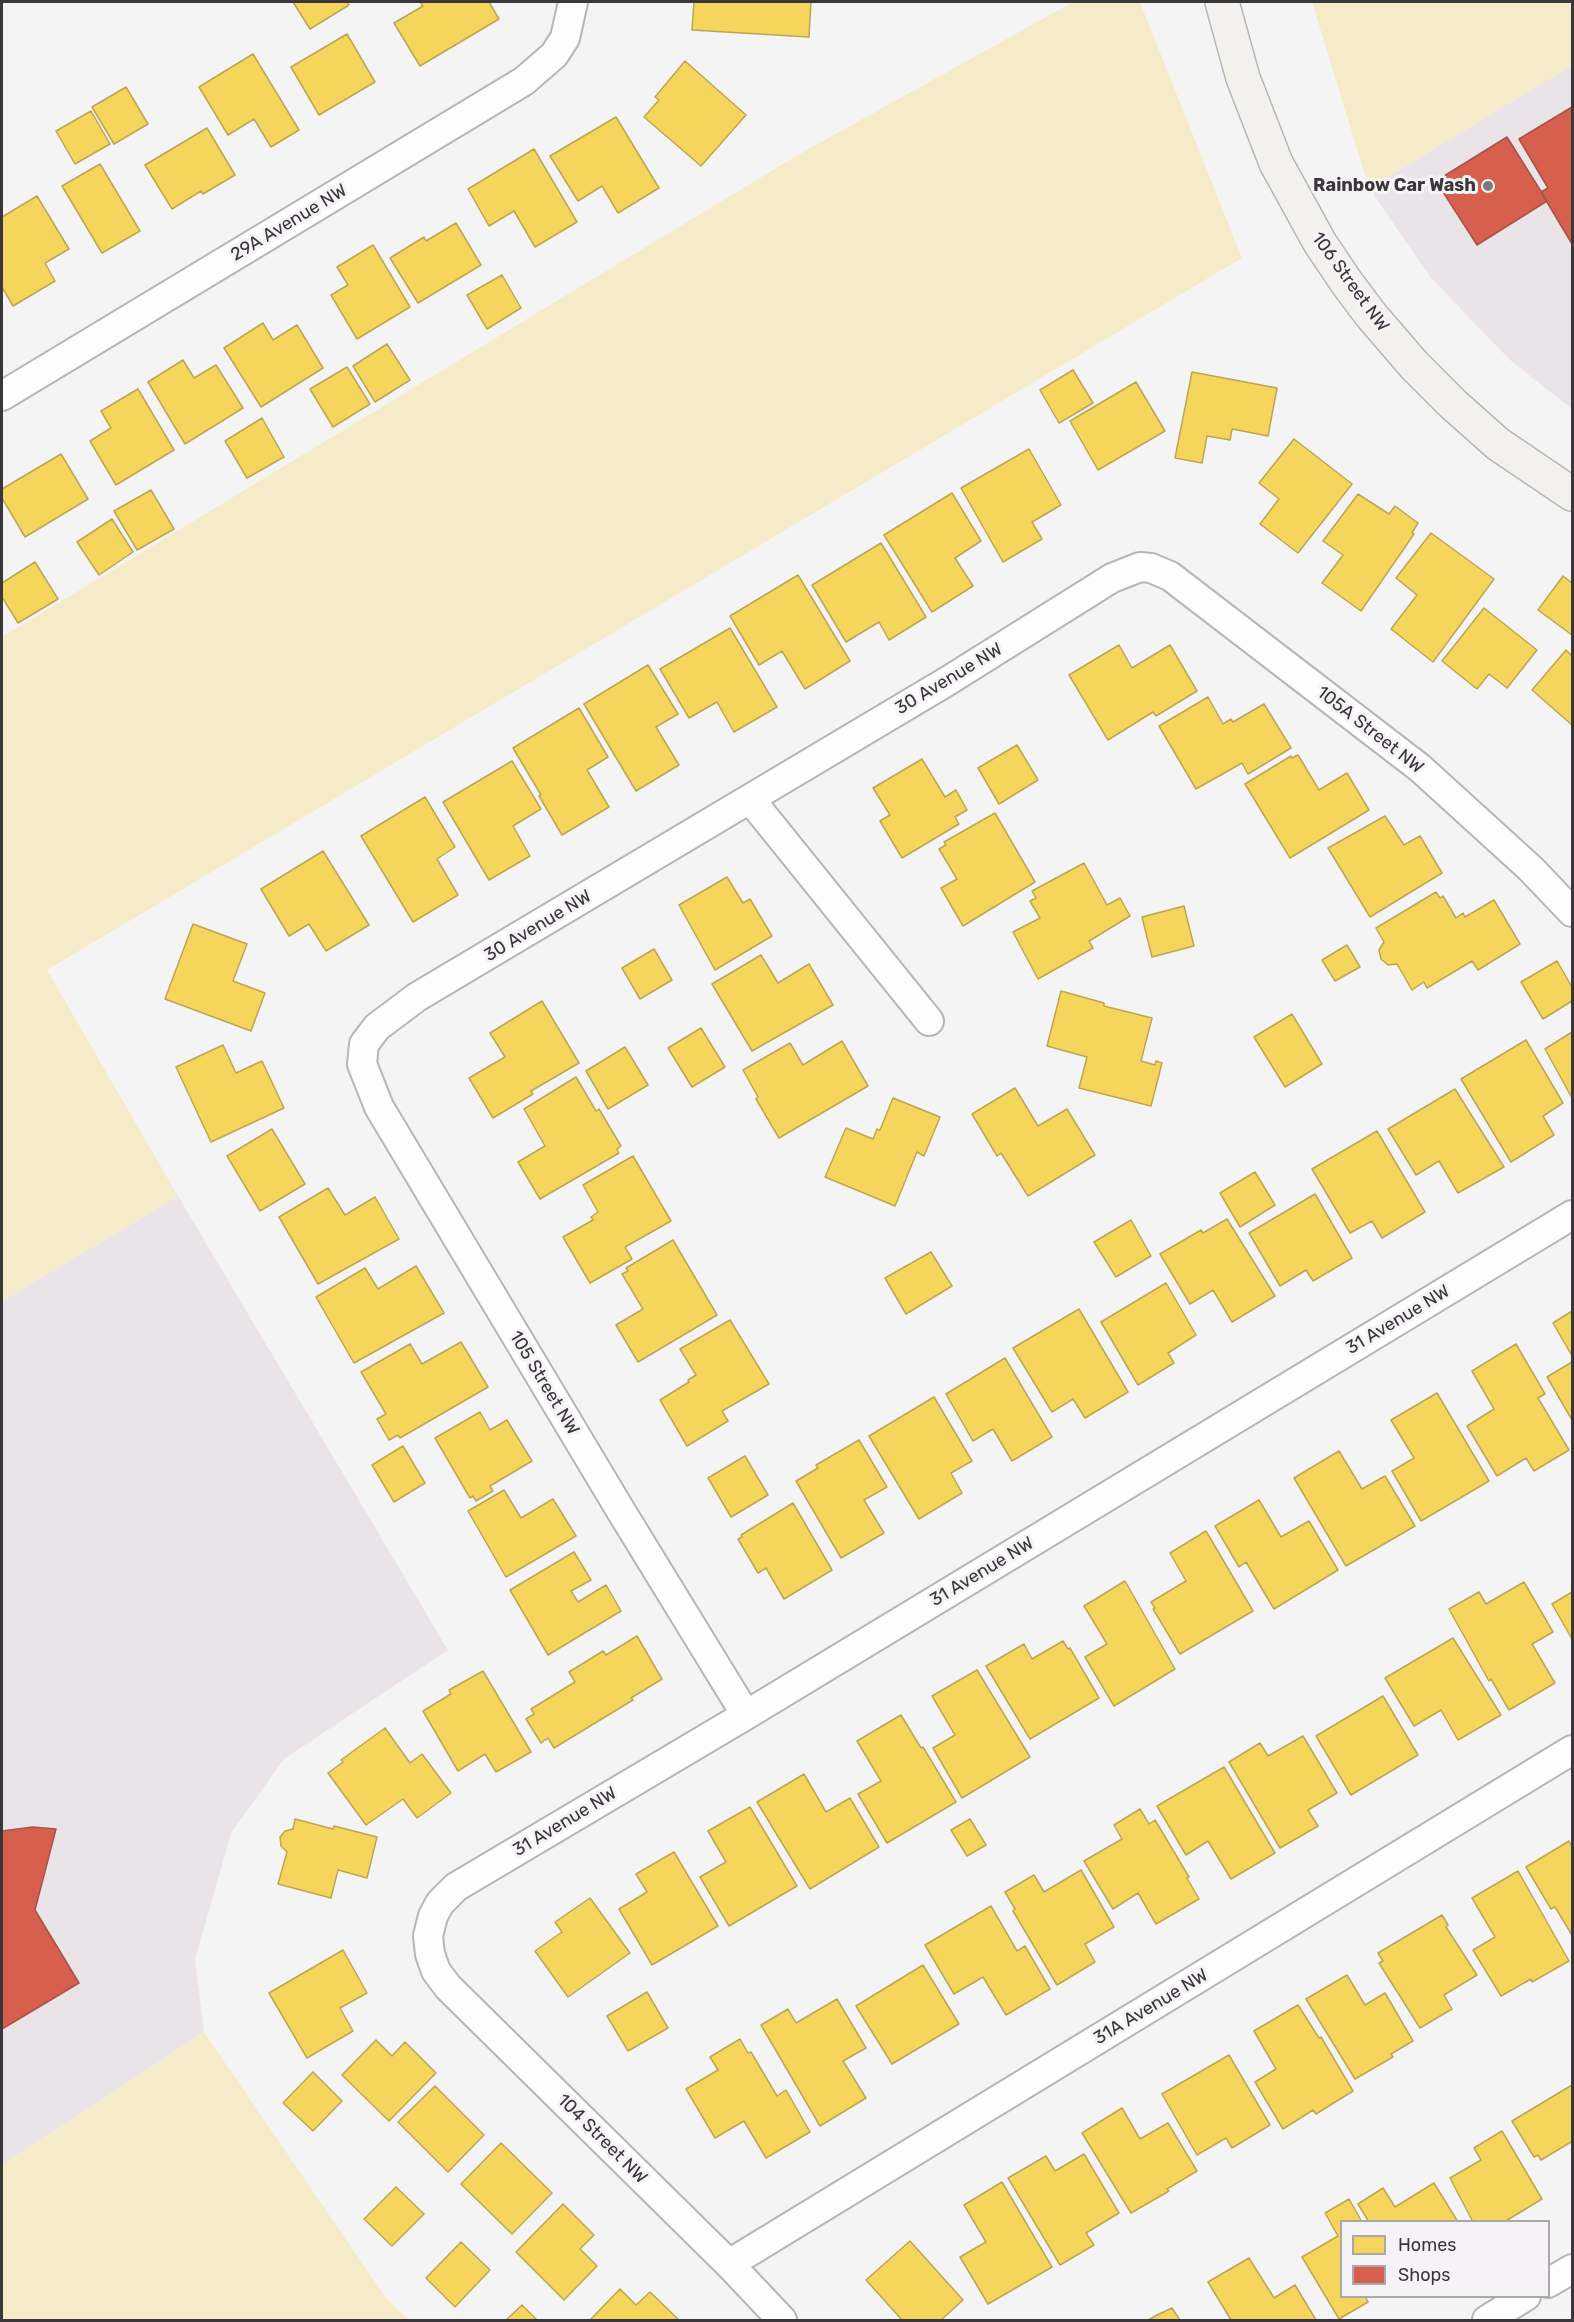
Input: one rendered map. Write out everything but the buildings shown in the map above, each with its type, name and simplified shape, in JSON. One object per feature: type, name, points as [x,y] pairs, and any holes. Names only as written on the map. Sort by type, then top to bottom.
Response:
[{"type":"street","name":"29A Avenue NW","points":[[2,396],[524,81],[554,55],[566,38],[573,2]]},
{"type":"street","name":"106 Street NW","points":[[1222,2],[1243,78],[1276,163],[1320,243],[1347,283],[1414,365],[1452,404],[1498,444],[1572,494]]},
{"type":"street","name":"30 Avenue NW","points":[[364,1044],[377,1027],[417,997],[936,687],[1112,578],[1140,567],[1151,568]]},
{"type":"street","name":"105A Street NW","points":[[1151,568],[1170,576],[1420,768],[1522,861],[1572,912]]},
{"type":"street","points":[[750,799],[929,1021]]},
{"type":"street","name":"105 Street NW","points":[[364,1044],[362,1064],[379,1107],[746,1715]]},
{"type":"street","name":"31 Avenue NW","points":[[430,1954],[428,1936],[433,1916],[440,1903],[456,1887],[746,1715],[1572,1215]]},
{"type":"street","name":"31A Avenue NW","points":[[729,2264],[1572,1750]]},
{"type":"street","name":"104 Street NW","points":[[430,1954],[436,1971],[448,1987],[729,2264],[782,2320]]},
{"type":"street","points":[[1550,2282],[1572,2268]]},
{"type":"street","points":[[1487,2320],[1523,2298]]},
{"type":"shaded area","points":[[1073,2],[1140,2],[1242,258],[47,970],[178,1196],[2,1301],[2,637],[796,156]]},
{"type":"shaded area","points":[[1312,2],[1572,2],[1572,65],[1369,188]]},
{"type":"shaded area","points":[[1572,65],[1572,409],[1510,360],[1431,278],[1369,188]]},
{"type":"shaded area","points":[[178,1196],[448,1650],[284,1759],[231,1833],[195,1959],[204,2032],[2,2165],[2,1301]]},
{"type":"shaded area","points":[[204,2032],[386,2298],[409,2320],[2,2320],[2,2165]]},
{"type":"place","name":"Rainbow Car Wash","points":[[1488,186]]}]
